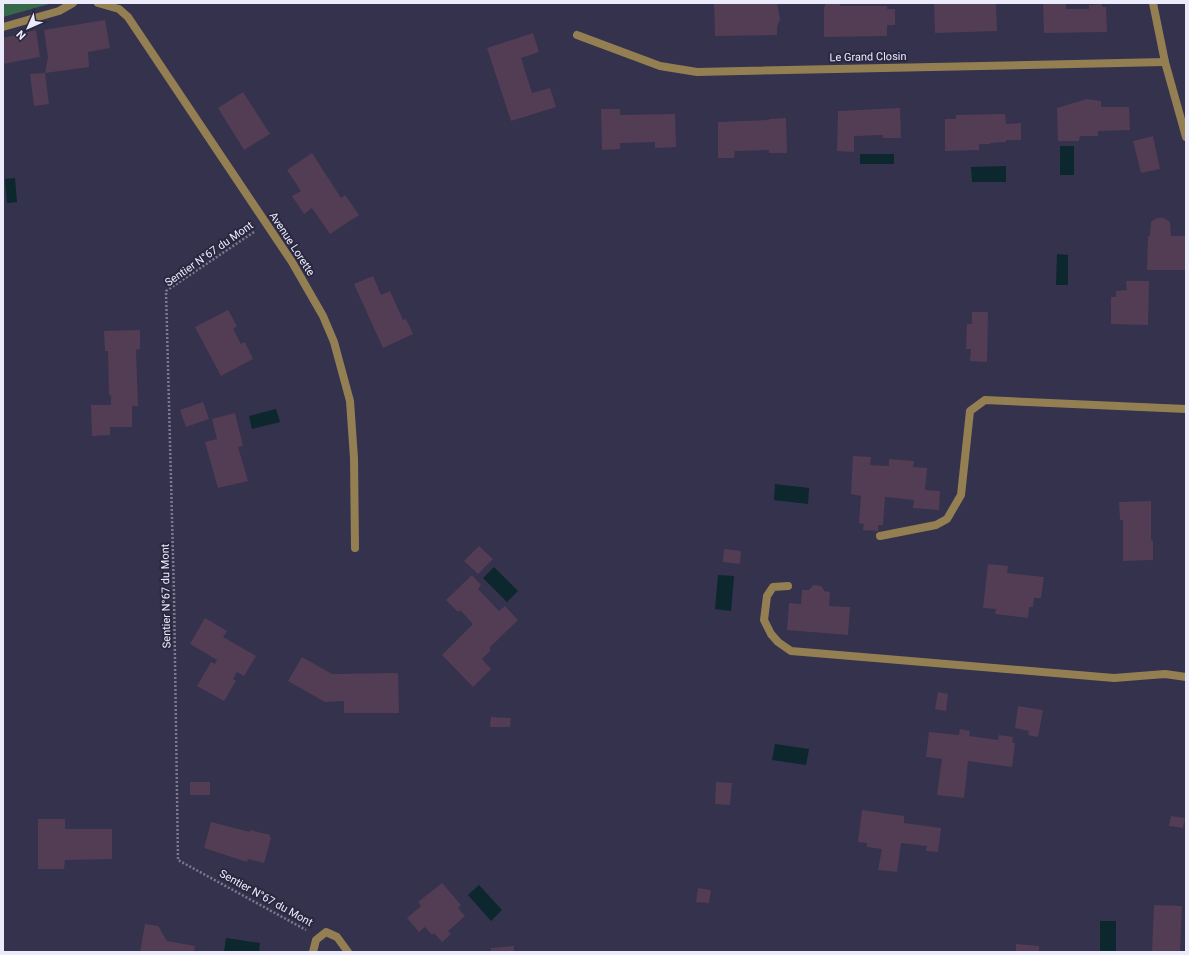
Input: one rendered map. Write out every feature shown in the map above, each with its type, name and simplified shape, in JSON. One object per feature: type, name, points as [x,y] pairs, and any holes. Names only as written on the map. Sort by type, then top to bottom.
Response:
[{"type":"street","points":[[3,27],[59,11],[73,3]]},
{"type":"street","name":"Avenue Lorette","points":[[98,3],[119,9],[128,17],[292,262],[323,316],[334,342],[350,401],[354,458],[355,548]]},
{"type":"street","points":[[1153,3],[1165,62],[1186,137]]},
{"type":"street","name":"Le Grand Closin","points":[[577,35],[660,66],[697,72],[1165,62]]},
{"type":"street","points":[[880,536],[936,525],[947,519],[961,495],[970,411],[985,400],[1186,409]]},
{"type":"street","points":[[788,586],[773,587],[767,596],[764,620],[771,634],[778,642],[790,651],[1114,678],[1165,674],[1186,677]]},
{"type":"street","points":[[313,952],[316,940],[326,932],[337,937],[348,952]]},
{"type":"path","name":"Sentier N°67 du Mont","points":[[266,224],[166,291],[174,594],[178,860],[319,937]]},
{"type":"green space","points":[[3,3],[53,3],[3,17]]},
{"type":"shaded area","points":[[1060,146],[1074,146],[1074,175],[1060,175]]},
{"type":"shaded area","points":[[860,154],[894,154],[894,164],[860,164]]},
{"type":"shaded area","points":[[1006,166],[1006,182],[972,182],[971,167]]},
{"type":"shaded area","points":[[15,178],[17,202],[7,203],[5,179]]},
{"type":"shaded area","points":[[1057,254],[1068,255],[1068,285],[1056,285]]},
{"type":"shaded area","points":[[276,409],[280,422],[252,429],[249,416]]},
{"type":"shaded area","points":[[775,484],[809,488],[808,504],[774,500]]},
{"type":"shaded area","points":[[494,567],[518,591],[507,602],[483,578]]},
{"type":"shaded area","points":[[718,575],[734,576],[731,611],[715,609]]},
{"type":"shaded area","points":[[775,744],[809,749],[806,765],[772,760]]},
{"type":"shaded area","points":[[479,885],[502,910],[491,921],[468,895]]},
{"type":"shaded area","points":[[1100,921],[1116,921],[1116,952],[1100,952]]},
{"type":"shaded area","points":[[226,938],[260,943],[259,952],[224,952]]},
{"type":"building","points":[[714,3],[777,3],[780,19],[777,27],[777,35],[715,36]]},
{"type":"building","points":[[825,3],[840,3],[840,6],[887,6],[887,9],[895,9],[895,25],[887,25],[887,36],[824,37]]},
{"type":"building","points":[[934,3],[996,3],[997,31],[935,33]]},
{"type":"building","points":[[1043,3],[1066,3],[1066,9],[1089,9],[1089,5],[1102,4],[1102,7],[1106,7],[1107,32],[1044,33]]},
{"type":"building","points":[[105,20],[110,48],[88,52],[89,67],[45,73],[48,57],[44,30]]},
{"type":"building","points":[[36,30],[40,57],[3,64],[3,38]]},
{"type":"building","points":[[533,33],[539,52],[521,58],[532,93],[550,88],[556,107],[511,121],[487,48]]},
{"type":"building","points":[[45,73],[49,104],[34,106],[30,74]]},
{"type":"building","points":[[243,92],[270,134],[244,150],[218,108]]},
{"type":"building","points":[[1087,99],[1101,101],[1101,107],[1129,107],[1130,130],[1098,131],[1098,136],[1080,136],[1079,141],[1058,141],[1057,108]]},
{"type":"building","points":[[900,108],[901,138],[883,138],[883,135],[854,136],[854,152],[837,151],[838,111]]},
{"type":"building","points":[[601,109],[620,109],[620,115],[675,114],[676,147],[655,148],[655,142],[620,143],[620,149],[602,150]]},
{"type":"building","points":[[1005,114],[1006,124],[1021,123],[1021,140],[1006,140],[1006,142],[979,144],[979,150],[945,151],[945,119],[956,119],[956,115]]},
{"type":"building","points":[[786,118],[787,153],[769,153],[769,150],[735,151],[734,158],[718,158],[718,122]]},
{"type":"building","points":[[1153,136],[1160,169],[1141,173],[1133,141]]},
{"type":"building","points":[[312,153],[341,198],[345,195],[359,215],[330,234],[312,208],[304,214],[292,196],[301,191],[287,170]]},
{"type":"building","points":[[1157,218],[1164,218],[1170,222],[1171,236],[1186,236],[1186,270],[1147,270],[1148,236],[1150,236],[1151,222]]},
{"type":"building","points":[[373,276],[381,295],[390,291],[403,320],[406,319],[413,334],[383,348],[354,284]]},
{"type":"building","points":[[1126,281],[1149,281],[1148,325],[1111,324],[1111,297],[1116,297],[1116,291],[1127,290]]},
{"type":"building","points":[[228,310],[237,326],[233,329],[241,344],[245,342],[253,359],[221,376],[195,327]]},
{"type":"building","points":[[972,312],[988,312],[987,362],[970,361],[971,349],[966,349],[967,324],[972,324]]},
{"type":"building","points":[[140,330],[140,349],[136,350],[138,406],[132,406],[132,427],[110,427],[110,435],[92,436],[91,405],[111,405],[111,395],[109,395],[108,351],[105,351],[104,331]]},
{"type":"building","points":[[203,402],[209,419],[186,427],[180,410]]},
{"type":"building","points":[[235,413],[243,446],[238,447],[248,481],[218,488],[205,442],[217,439],[212,419]]},
{"type":"building","points":[[853,456],[871,457],[870,465],[889,466],[889,459],[914,461],[913,467],[927,468],[925,490],[940,491],[939,510],[913,508],[914,500],[885,497],[883,525],[878,525],[878,531],[863,530],[864,524],[859,523],[861,496],[851,494]]},
{"type":"building","points":[[1151,501],[1151,540],[1153,541],[1153,560],[1123,561],[1123,520],[1120,520],[1119,502]]},
{"type":"building","points":[[479,546],[493,559],[478,574],[464,561]]},
{"type":"building","points":[[724,549],[741,551],[740,564],[723,562]]},
{"type":"building","points":[[988,564],[1008,566],[1007,573],[1044,577],[1041,598],[1034,598],[1033,607],[1029,607],[1028,618],[995,614],[996,609],[983,608]]},
{"type":"building","points":[[472,575],[481,585],[478,589],[499,611],[505,606],[518,620],[489,648],[491,650],[482,659],[491,669],[473,687],[442,655],[473,624],[460,610],[458,612],[446,600]]},
{"type":"building","points":[[813,585],[821,586],[824,591],[830,592],[829,606],[850,607],[848,635],[787,630],[789,603],[801,604],[802,590],[809,590]]},
{"type":"building","points":[[205,618],[227,631],[223,637],[256,656],[244,676],[237,672],[233,679],[236,681],[224,701],[197,686],[211,662],[215,664],[217,660],[190,644]]},
{"type":"building","points":[[302,657],[332,674],[398,673],[399,713],[344,713],[344,701],[325,702],[288,681]]},
{"type":"building","points":[[938,692],[948,694],[946,711],[935,709]]},
{"type":"building","points":[[1018,706],[1043,710],[1038,737],[1028,735],[1029,731],[1015,728]]},
{"type":"building","points":[[491,717],[511,718],[510,727],[490,727]]},
{"type":"building","points":[[960,729],[970,731],[969,736],[998,740],[999,735],[1013,737],[1012,742],[1015,743],[1012,767],[968,761],[964,798],[937,795],[942,759],[926,757],[929,732],[959,735]]},
{"type":"building","points":[[190,782],[210,782],[210,795],[190,795]]},
{"type":"building","points":[[716,782],[732,783],[730,805],[715,804]]},
{"type":"building","points":[[862,810],[904,816],[904,823],[941,828],[938,852],[926,851],[927,846],[901,843],[897,872],[878,870],[882,849],[867,847],[867,843],[858,842]]},
{"type":"building","points":[[1171,816],[1185,818],[1183,828],[1169,826]]},
{"type":"building","points":[[38,819],[65,819],[65,829],[112,829],[112,859],[65,860],[64,869],[38,869]]},
{"type":"building","points":[[211,822],[250,832],[250,830],[270,835],[271,838],[264,863],[248,859],[247,862],[204,848]]},
{"type":"building","points":[[442,883],[461,905],[458,908],[465,916],[448,931],[451,934],[442,942],[434,933],[432,935],[425,927],[419,932],[407,918],[421,906],[418,902]]},
{"type":"building","points":[[698,888],[711,890],[709,903],[696,902]]},
{"type":"building","points":[[1154,905],[1182,906],[1180,952],[1152,952]]},
{"type":"building","points":[[145,924],[158,926],[167,941],[195,946],[194,952],[140,952]]},
{"type":"building","points":[[1016,944],[1039,946],[1039,952],[1016,952]]},
{"type":"building","points":[[514,946],[514,952],[491,952],[491,948]]}]
